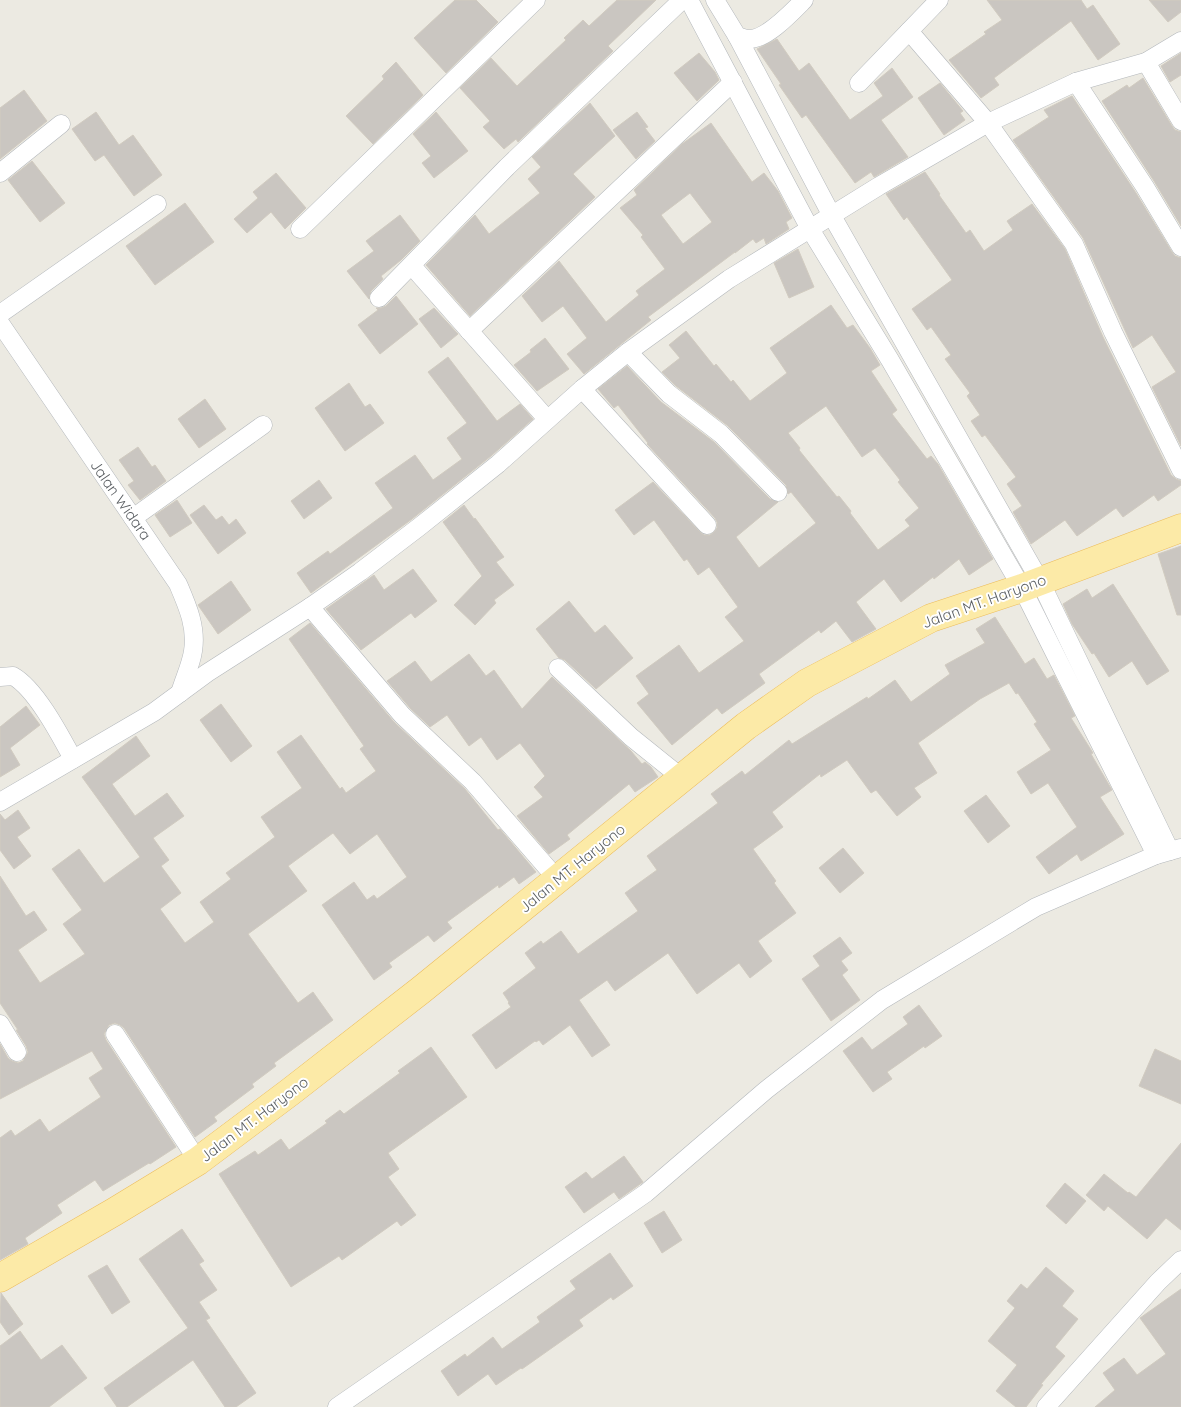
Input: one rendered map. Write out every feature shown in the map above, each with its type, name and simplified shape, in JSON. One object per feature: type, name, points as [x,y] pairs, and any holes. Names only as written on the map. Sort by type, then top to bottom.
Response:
[{"type":"main road","name":"Jalan MT. Haryono","points":[[0,1278],[198,1161],[421,990],[746,726],[807,683],[931,618],[1031,584],[1181,528]]},
{"type":"street","points":[[300,229],[536,0]]},
{"type":"street","points":[[379,298],[507,167],[682,0]]},
{"type":"street","points":[[689,0],[810,229],[1031,584]]},
{"type":"street","points":[[337,1407],[646,1193],[766,1090],[882,1000],[1036,907],[1169,851],[1031,584],[737,36],[715,0]]},
{"type":"street","points":[[737,36],[748,39],[756,38],[776,26],[804,0]]},
{"type":"street","points":[[859,83],[939,0]]},
{"type":"street","points":[[908,31],[988,124],[1074,244],[1113,332],[1181,470]]},
{"type":"street","points":[[0,802],[154,712],[207,673],[310,607],[360,572],[498,464],[582,389],[628,352],[729,279],[879,186],[988,124],[1076,82],[1146,62],[1181,41]]},
{"type":"street","points":[[1146,62],[1181,121]]},
{"type":"street","points":[[469,331],[732,82]]},
{"type":"street","points":[[1076,82],[1145,187],[1181,248]]},
{"type":"street","points":[[0,173],[60,124]]},
{"type":"street","points":[[0,314],[157,204]]},
{"type":"street","points":[[412,266],[548,419]]},
{"type":"street","name":"Jalan Widara","points":[[0,322],[178,584],[189,610],[194,633],[193,652],[180,693]]},
{"type":"street","points":[[628,352],[669,394],[721,434],[778,492]]},
{"type":"street","points":[[582,389],[707,525]]},
{"type":"street","points":[[133,518],[263,425]]},
{"type":"street","points":[[310,607],[402,715],[473,782],[557,879]]},
{"type":"street","points":[[558,668],[631,737],[682,778]]},
{"type":"street","points":[[0,677],[13,676],[26,686],[55,728],[73,759]]},
{"type":"street","points":[[0,1024],[17,1052]]},
{"type":"street","points":[[114,1034],[198,1161]]},
{"type":"street","points":[[1046,1407],[1158,1282],[1181,1260]]},
{"type":"building","points":[[455,0],[476,0],[498,22],[446,73],[414,38]]},
{"type":"building","points":[[617,0],[656,0],[608,46],[613,51],[518,142],[516,139],[504,149],[483,127],[490,121],[460,88],[491,58],[517,86],[566,40],[564,38],[583,20],[589,26]]},
{"type":"building","points":[[987,0],[1081,0],[1087,9],[1093,5],[1120,44],[1098,60],[1071,21],[994,78],[999,85],[981,98],[949,60],[986,34],[984,32],[1002,20]]},
{"type":"building","points":[[1149,0],[1181,0],[1181,12],[1168,22]]},
{"type":"building","points":[[777,39],[799,71],[809,63],[850,120],[883,96],[874,83],[892,68],[913,97],[881,120],[908,157],[874,177],[871,172],[855,183],[806,115],[802,118],[757,49]]},
{"type":"building","points":[[699,53],[715,72],[719,80],[697,101],[674,73]]},
{"type":"building","points":[[1181,53],[1181,75],[1170,82],[1161,66]]},
{"type":"building","points":[[396,62],[423,95],[373,144],[346,116],[384,79],[382,76]]},
{"type":"building","points":[[1143,78],[1172,126],[1175,130],[1181,132],[1181,226],[1102,101],[1127,85],[1129,88]]},
{"type":"building","points":[[940,83],[963,111],[960,113],[965,120],[944,135],[918,98]]},
{"type":"building","points":[[24,90],[47,121],[0,159],[0,108]]},
{"type":"building","points":[[1072,96],[1136,193],[1172,252],[1175,256],[1181,258],[1181,446],[1152,387],[1176,372],[1152,335],[1133,348],[1083,238],[1013,140],[1049,117],[1044,110]]},
{"type":"building","points":[[590,103],[615,136],[573,174],[595,197],[470,316],[426,265],[475,215],[489,234],[540,193],[528,179],[541,167],[532,157]]},
{"type":"building","points":[[96,112],[119,145],[133,135],[162,175],[134,196],[104,155],[95,161],[72,129]]},
{"type":"building","points":[[436,112],[468,151],[434,178],[422,163],[431,156],[413,134]]},
{"type":"building","points":[[637,112],[648,127],[645,128],[655,141],[636,159],[613,130]]},
{"type":"building","points":[[711,123],[752,182],[764,173],[778,191],[792,218],[786,222],[789,229],[766,244],[764,238],[756,243],[753,239],[648,317],[651,320],[584,374],[567,354],[587,338],[563,306],[542,322],[522,296],[559,261],[606,322],[639,295],[636,291],[665,269],[641,237],[643,235],[620,208],[637,195],[634,190],[682,144]],"holes":[[[690,193],[712,222],[683,244],[661,215]]]},
{"type":"building","points":[[32,161],[65,203],[40,222],[8,180]]},
{"type":"building","points":[[925,172],[966,233],[970,230],[984,251],[1013,230],[1007,221],[1032,204],[1065,249],[1103,337],[1171,475],[1181,481],[1181,485],[1158,501],[1154,495],[1123,517],[1116,508],[1077,536],[1065,520],[1031,544],[1013,512],[1022,506],[1007,484],[1016,477],[985,435],[982,437],[971,421],[980,415],[967,396],[970,393],[945,359],[951,355],[931,327],[927,330],[912,309],[952,280],[907,217],[904,220],[886,194]]},
{"type":"building","points":[[276,173],[306,208],[285,229],[271,212],[247,233],[234,219],[258,198],[253,192]]},
{"type":"building","points":[[185,203],[214,242],[155,285],[126,246]]},
{"type":"building","points":[[400,215],[420,241],[381,276],[383,279],[371,291],[369,299],[347,271],[374,251],[366,241]]},
{"type":"building","points":[[798,249],[814,287],[789,298],[774,263]]},
{"type":"building","points":[[396,296],[418,324],[380,354],[358,325],[378,310],[376,308],[386,306]]},
{"type":"building","points":[[831,305],[847,328],[853,325],[880,365],[871,371],[897,410],[892,414],[927,459],[931,456],[938,464],[993,559],[969,575],[959,559],[901,602],[884,579],[856,602],[876,629],[852,642],[836,621],[821,633],[819,630],[759,674],[765,683],[722,714],[717,708],[672,745],[637,703],[649,694],[636,676],[679,645],[699,673],[744,641],[725,617],[738,607],[709,567],[698,575],[687,559],[684,561],[654,520],[634,535],[615,510],[653,482],[704,535],[710,535],[717,528],[715,518],[647,444],[618,405],[614,408],[598,389],[627,366],[661,402],[714,442],[770,499],[778,502],[736,537],[759,568],[816,523],[791,492],[788,494],[786,485],[728,426],[676,386],[662,372],[680,358],[669,345],[686,331],[714,366],[716,364],[731,382],[733,380],[750,401],[787,373],[770,348]],"holes":[[[826,406],[862,457],[875,448],[900,480],[898,482],[919,508],[905,520],[910,526],[878,550],[850,513],[851,511],[839,496],[837,497],[799,450],[800,448],[788,433]]]},
{"type":"building","points":[[434,308],[458,334],[441,348],[419,319]]},
{"type":"building","points":[[545,338],[569,369],[537,391],[514,365]]},
{"type":"building","points":[[448,357],[497,421],[520,404],[533,419],[491,456],[412,519],[311,593],[297,573],[328,551],[330,554],[393,508],[375,483],[415,455],[433,480],[462,459],[447,438],[467,423],[428,372]]},
{"type":"building","points":[[349,383],[365,407],[370,404],[384,423],[345,451],[315,408]]},
{"type":"building","points":[[205,399],[226,429],[199,448],[178,419]]},
{"type":"building","points":[[138,447],[152,467],[155,465],[166,481],[140,500],[128,485],[134,481],[119,460]]},
{"type":"building","points":[[319,480],[332,498],[304,519],[291,501]]},
{"type":"building","points":[[177,500],[192,523],[170,537],[155,515]]},
{"type":"building","points":[[204,505],[216,520],[222,516],[229,525],[236,519],[246,533],[218,554],[190,515]]},
{"type":"building","points":[[464,505],[504,557],[496,562],[514,585],[494,600],[496,603],[475,625],[454,605],[482,576],[443,522]]},
{"type":"building","points":[[1181,546],[1181,615],[1177,615],[1158,554]]},
{"type":"building","points":[[413,569],[437,601],[415,618],[411,613],[361,650],[326,609],[374,575],[384,590]]},
{"type":"building","points":[[231,581],[251,610],[218,634],[198,605]]},
{"type":"building","points":[[1113,584],[1169,671],[1147,685],[1132,661],[1109,677],[1072,624],[1063,604],[1087,589],[1092,598]]},
{"type":"building","points":[[569,601],[595,633],[605,625],[633,658],[596,689],[565,660],[559,658],[536,629]]},
{"type":"building","points":[[995,617],[1025,664],[1034,658],[1047,679],[1054,675],[1075,716],[1071,718],[1093,753],[1091,754],[1112,790],[1100,797],[1124,834],[1081,861],[1077,854],[1049,874],[1036,857],[1077,827],[1048,783],[1031,794],[1017,772],[1051,750],[1034,724],[1037,722],[1009,683],[980,699],[918,743],[937,773],[914,788],[921,797],[897,816],[876,790],[871,793],[847,760],[821,777],[820,774],[772,812],[783,827],[753,849],[776,881],[774,883],[796,913],[758,941],[772,961],[750,978],[739,963],[697,994],[668,953],[615,991],[607,980],[579,1000],[610,1045],[592,1057],[570,1025],[543,1045],[539,1040],[535,1041],[496,1069],[472,1035],[511,1007],[503,993],[536,968],[525,953],[541,941],[543,944],[561,931],[578,954],[638,911],[625,893],[657,870],[647,856],[718,803],[711,794],[742,771],[745,775],[789,740],[792,744],[867,697],[868,699],[895,680],[911,702],[950,674],[945,665],[985,643],[976,629]]},
{"type":"building","points":[[310,623],[394,722],[465,789],[498,830],[500,829],[536,872],[519,884],[514,877],[499,888],[498,885],[447,922],[452,928],[434,942],[428,935],[389,963],[392,967],[374,980],[322,905],[354,882],[367,900],[374,895],[377,899],[407,877],[377,834],[350,854],[333,833],[288,866],[307,891],[248,934],[298,1003],[313,992],[333,1020],[274,1063],[276,1066],[252,1084],[254,1087],[214,1117],[217,1121],[195,1137],[124,1028],[115,1023],[109,1025],[104,1034],[106,1040],[176,1147],[103,1191],[95,1180],[57,1205],[62,1213],[25,1238],[28,1244],[0,1260],[0,1138],[11,1130],[15,1136],[40,1119],[49,1132],[101,1097],[89,1078],[103,1069],[92,1051],[0,1099],[0,1044],[8,1058],[18,1063],[23,1061],[28,1052],[16,1030],[18,1030],[0,1003],[0,876],[26,916],[34,911],[47,930],[18,950],[40,983],[85,954],[63,924],[82,910],[52,869],[79,849],[104,883],[140,857],[82,777],[136,736],[150,756],[112,784],[135,816],[167,793],[184,816],[153,838],[169,860],[161,866],[181,893],[160,909],[185,943],[214,922],[200,902],[231,879],[226,873],[275,837],[261,817],[302,788],[277,752],[301,735],[340,789],[342,787],[346,793],[376,771],[360,749],[364,746],[289,639]]},
{"type":"building","points":[[469,654],[486,676],[494,670],[522,709],[552,677],[631,751],[642,764],[645,762],[651,767],[658,777],[635,792],[629,784],[567,835],[570,839],[549,854],[517,816],[543,797],[534,787],[545,776],[520,743],[497,760],[481,737],[469,746],[447,715],[430,727],[410,708],[387,681],[415,661],[431,682]]},
{"type":"building","points":[[221,704],[252,746],[231,762],[200,720]]},
{"type":"building","points":[[26,706],[40,725],[10,748],[20,765],[0,777],[0,727]]},
{"type":"building","points":[[986,795],[1010,826],[988,843],[964,811]]},
{"type":"building","points":[[18,810],[30,828],[17,837],[31,856],[14,869],[0,850],[0,814],[5,820]]},
{"type":"building","points":[[843,848],[864,873],[840,893],[819,868]]},
{"type":"building","points":[[840,937],[852,953],[841,961],[848,970],[842,975],[860,1000],[831,1021],[802,979],[820,966],[813,956]]},
{"type":"building","points":[[919,1005],[942,1036],[887,1072],[892,1079],[873,1092],[843,1051],[862,1037],[872,1050],[908,1024],[903,1017]]},
{"type":"building","points":[[431,1047],[467,1097],[388,1153],[399,1169],[388,1177],[416,1215],[401,1226],[397,1221],[342,1260],[339,1256],[291,1287],[219,1174],[255,1151],[258,1155],[281,1139],[289,1150],[327,1123],[325,1121],[340,1110],[344,1114],[400,1073],[398,1071]]},
{"type":"building","points":[[1155,1049],[1181,1061],[1181,1104],[1139,1086]]},
{"type":"building","points":[[1181,1143],[1181,1230],[1166,1218],[1147,1239],[1108,1206],[1104,1211],[1086,1195],[1104,1174],[1136,1197]]},
{"type":"building","points":[[624,1156],[643,1182],[619,1199],[614,1192],[584,1213],[565,1187],[586,1172],[592,1179]]},
{"type":"building","points":[[1065,1183],[1086,1201],[1066,1224],[1046,1206]]},
{"type":"building","points":[[664,1211],[682,1240],[662,1253],[644,1223]]},
{"type":"building","points":[[182,1229],[204,1261],[199,1264],[217,1290],[199,1302],[210,1318],[206,1320],[256,1393],[236,1407],[225,1407],[193,1360],[127,1407],[117,1407],[104,1388],[188,1328],[139,1259]]},
{"type":"building","points":[[610,1253],[633,1286],[613,1300],[611,1297],[579,1320],[583,1326],[522,1369],[496,1385],[488,1374],[458,1396],[441,1371],[465,1354],[467,1357],[493,1337],[502,1349],[540,1322],[537,1317],[576,1289],[570,1281]]},
{"type":"building","points":[[107,1265],[130,1302],[112,1314],[88,1276]]},
{"type":"building","points":[[1046,1267],[1074,1291],[1062,1306],[1078,1319],[1055,1347],[1065,1356],[1041,1384],[1043,1385],[1026,1407],[1016,1407],[996,1391],[1017,1365],[988,1341],[1015,1308],[1007,1301],[1021,1284],[1027,1289]]},
{"type":"building","points":[[1181,1289],[1181,1407],[1095,1407],[1115,1390],[1103,1373],[1124,1358],[1137,1375],[1166,1354],[1140,1318]]},
{"type":"building","points":[[1,1293],[23,1324],[9,1335],[0,1322]]},
{"type":"building","points":[[20,1331],[41,1360],[62,1345],[87,1378],[49,1407],[0,1407],[0,1346]]}]
